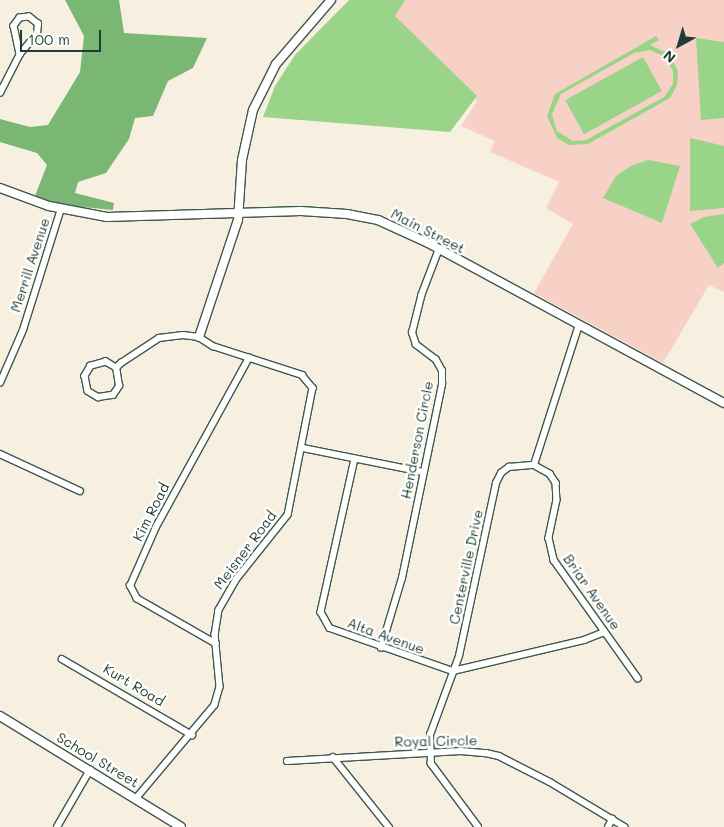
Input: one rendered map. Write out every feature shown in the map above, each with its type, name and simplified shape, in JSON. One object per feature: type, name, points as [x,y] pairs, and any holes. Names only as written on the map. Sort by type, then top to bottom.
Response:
[{"type":"main road","points":[[199,337],[222,276],[239,212],[246,139],[261,92],[287,49],[331,0]]},
{"type":"main road","name":"Main Street","points":[[0,188],[61,209],[131,218],[239,212],[321,212],[359,216],[388,224],[439,249],[724,403]]},
{"type":"main road","name":"School Street","points":[[0,716],[137,798],[181,827]]},
{"type":"street","points":[[0,93],[20,54],[38,31],[37,22],[29,17],[20,18],[14,26],[20,54]]},
{"type":"street","name":"Merrill Avenue","points":[[0,383],[23,330],[61,209]]},
{"type":"street","name":"Henderson Circle","points":[[381,648],[402,578],[442,372],[436,360],[416,345],[412,332],[421,296],[439,249]]},
{"type":"street","points":[[534,465],[579,325]]},
{"type":"street","points":[[116,368],[164,336],[199,337]]},
{"type":"street","name":"Meisner Road","points":[[137,798],[192,735],[218,699],[220,680],[216,644],[222,603],[288,514],[304,448],[313,395],[312,383],[294,372],[213,346],[199,337]]},
{"type":"street","name":"Kim Road","points":[[216,644],[138,599],[130,586],[156,527],[249,358]]},
{"type":"street","points":[[102,362],[116,368],[120,382],[116,392],[105,398],[91,394],[84,380],[88,369],[102,362]]},
{"type":"street","points":[[304,448],[423,472]]},
{"type":"street","points":[[0,454],[80,491]]},
{"type":"street","name":"Alta Avenue","points":[[355,458],[322,618],[330,628],[381,648],[453,672]]},
{"type":"street","name":"Briar Avenue","points":[[534,465],[550,474],[556,483],[557,500],[549,538],[552,556],[638,678]]},
{"type":"street","name":"Centerville Drive","points":[[478,827],[437,774],[429,752],[432,729],[453,672],[475,590],[496,483],[501,473],[509,467],[534,465]]},
{"type":"street","points":[[453,672],[584,640],[605,632]]},
{"type":"street","name":"Kurt Road","points":[[62,659],[192,735]]},
{"type":"street","name":"Royal Circle","points":[[287,761],[461,750],[499,756],[625,827]]},
{"type":"street","points":[[333,757],[389,827]]},
{"type":"street","points":[[57,827],[90,770]]},
{"type":"street","points":[[608,827],[612,819]]},
{"type":"shaded area","points":[[372,0],[724,0],[724,292],[709,285],[663,363],[534,293],[573,224],[546,208],[559,182],[490,152],[495,141],[461,126],[477,101]]},
{"type":"green space","points":[[65,0],[119,0],[124,33],[207,38],[193,68],[168,81],[153,116],[135,118],[129,139],[106,173],[78,182],[75,193],[114,203],[113,210],[62,205],[35,196],[47,165],[37,153],[0,142],[0,119],[30,127],[48,125],[80,72],[84,36]]},
{"type":"green space","points":[[349,0],[405,0],[395,16],[477,96],[450,132],[263,117],[275,86],[295,55]]},
{"type":"green space","points":[[656,36],[659,40],[650,45],[669,54],[678,71],[677,85],[670,98],[588,144],[569,145],[557,138],[547,116],[555,94]],"holes":[[[650,50],[665,57],[673,71],[673,84],[664,97],[586,140],[573,141],[557,131],[552,114],[561,94],[634,53]]]},
{"type":"green space","points":[[696,38],[724,42],[724,118],[701,120]]},
{"type":"green space","points":[[643,57],[662,91],[584,134],[565,100]]},
{"type":"green space","points":[[690,138],[724,146],[724,208],[690,211]]},
{"type":"green space","points":[[648,160],[680,166],[662,223],[603,198],[616,176],[631,166]]},
{"type":"green space","points":[[724,214],[724,263],[718,268],[690,224],[704,217]]}]
